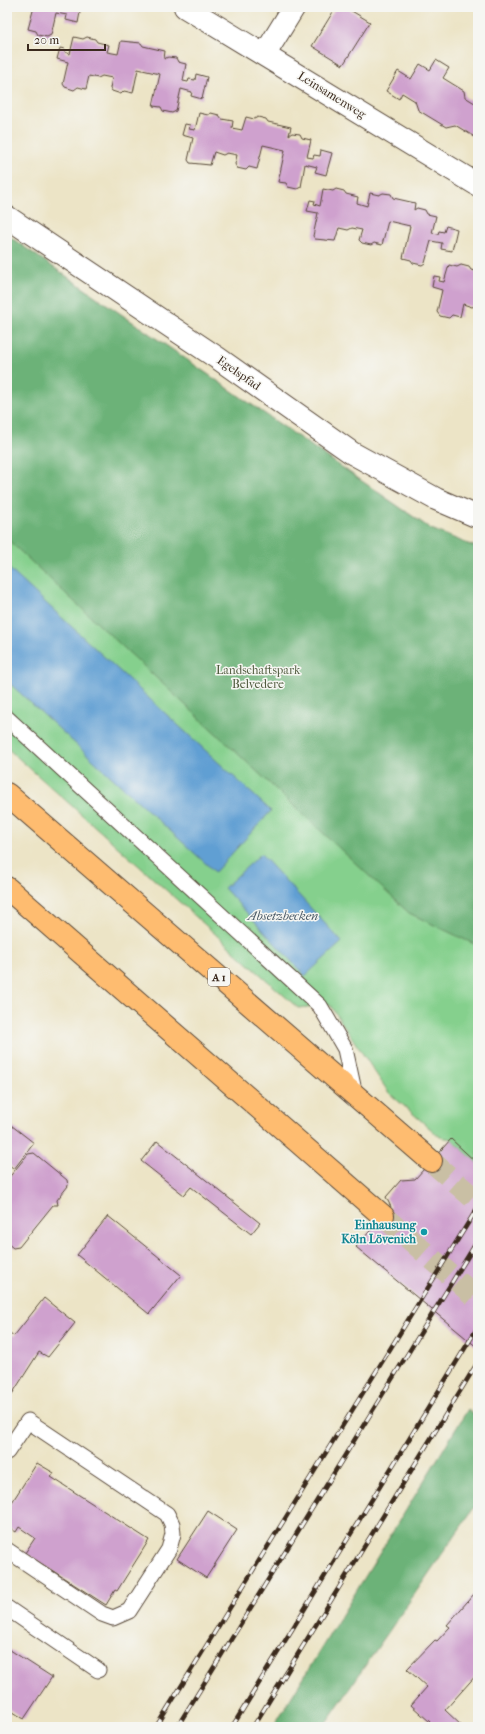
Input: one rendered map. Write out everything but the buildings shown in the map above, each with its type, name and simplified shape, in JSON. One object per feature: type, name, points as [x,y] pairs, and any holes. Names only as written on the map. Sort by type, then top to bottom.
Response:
[{"type":"highway","name":"A 1","points":[[7,794],[431,1160]]},
{"type":"highway","points":[[7,888],[383,1216]]},
{"type":"street","name":"Leinsamenweg","points":[[185,7],[265,54],[478,185]]},
{"type":"street","points":[[265,54],[294,7]]},
{"type":"street","name":"Egelspfad","points":[[7,217],[219,359],[352,453],[436,499],[478,517]]},
{"type":"lane","points":[[7,718],[320,1006],[345,1049],[355,1095]]},
{"type":"lane","points":[[7,1452],[28,1421],[167,1514],[172,1524],[173,1534],[169,1548],[129,1611],[113,1618],[102,1614],[7,1550]]},
{"type":"lane","points":[[7,1608],[98,1670]]},
{"type":"green space","name":"Landschaftspark Belvedere","points":[[7,235],[431,529],[478,548],[478,1164],[451,1139],[440,1137],[389,1093],[330,1005],[298,1008],[7,748]]},
{"type":"green space","name":"Landschaftspark Belvedere","points":[[7,235],[431,529],[478,548],[478,946],[409,913],[7,539]]},
{"type":"green space","points":[[468,1409],[478,1418],[478,1502],[323,1727],[273,1727]]},
{"type":"water","points":[[7,567],[271,811],[215,872],[7,681]]},
{"type":"water","name":"Absetzbecken","points":[[261,854],[342,942],[305,976],[224,888]]},
{"type":"tunnel","points":[[431,1161],[478,1202]]},
{"type":"tunnel","points":[[383,1216],[478,1299]]},
{"type":"railway","points":[[156,1727],[478,1207]]},
{"type":"railway","points":[[177,1727],[478,1240]]},
{"type":"railway","points":[[232,1727],[478,1327]]},
{"type":"railway","points":[[253,1727],[478,1362]]},
{"type":"place","name":"Einhausung Köln Lövenich","points":[[424,1232]]}]
